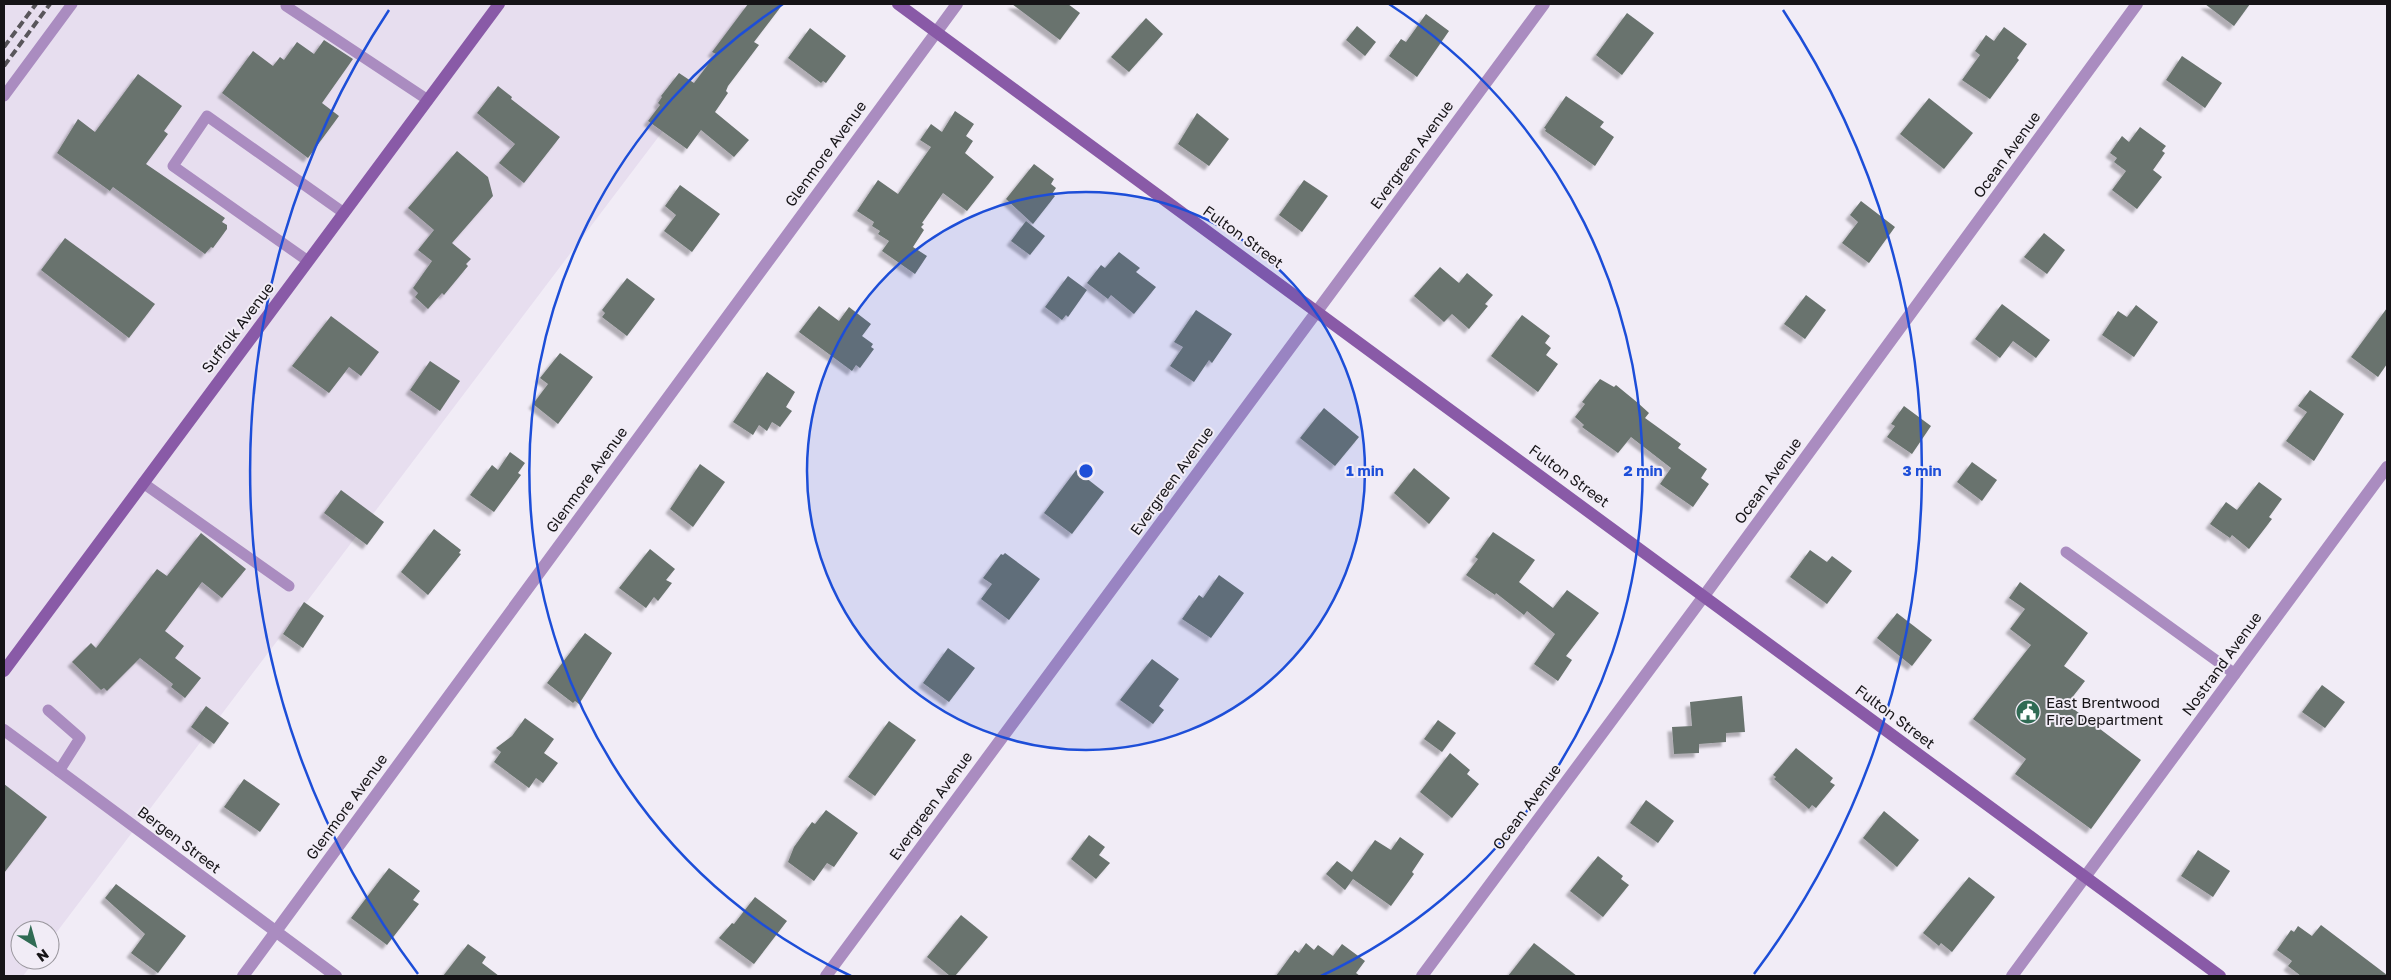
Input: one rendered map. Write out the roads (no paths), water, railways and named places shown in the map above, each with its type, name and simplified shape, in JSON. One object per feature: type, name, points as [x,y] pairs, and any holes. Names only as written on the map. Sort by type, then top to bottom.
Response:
[{"type":"street","name":"Suffolk Avenue","points":[[4,671],[499,4]]},
{"type":"street","name":"Fulton Street","points":[[898,4],[2220,976]]},
{"type":"street","name":"Glenmore Avenue","points":[[243,976],[957,4]]},
{"type":"street","name":"Evergreen Avenue","points":[[826,976],[1544,4]]},
{"type":"street","name":"Ocean Avenue","points":[[1422,976],[1704,596],[2137,4]]},
{"type":"street","name":"Nostrand Avenue","points":[[2012,976],[2387,467]]},
{"type":"street","name":"Bergen Street","points":[[4,730],[336,976]]},
{"type":"lane","points":[[4,96],[72,4]]},
{"type":"lane","points":[[286,6],[428,100]]},
{"type":"lane","points":[[308,261],[173,166],[207,116],[344,213]]},
{"type":"lane","points":[[143,483],[289,586]]},
{"type":"lane","points":[[2066,552],[2235,674]]},
{"type":"lane","points":[[48,710],[80,738],[59,771]]},
{"type":"railway","points":[[4,47],[36,4]]},
{"type":"railway","points":[[4,66],[50,4]]},
{"type":"place","name":"East Brentwood Fire Department","points":[[2028,712]]}]
